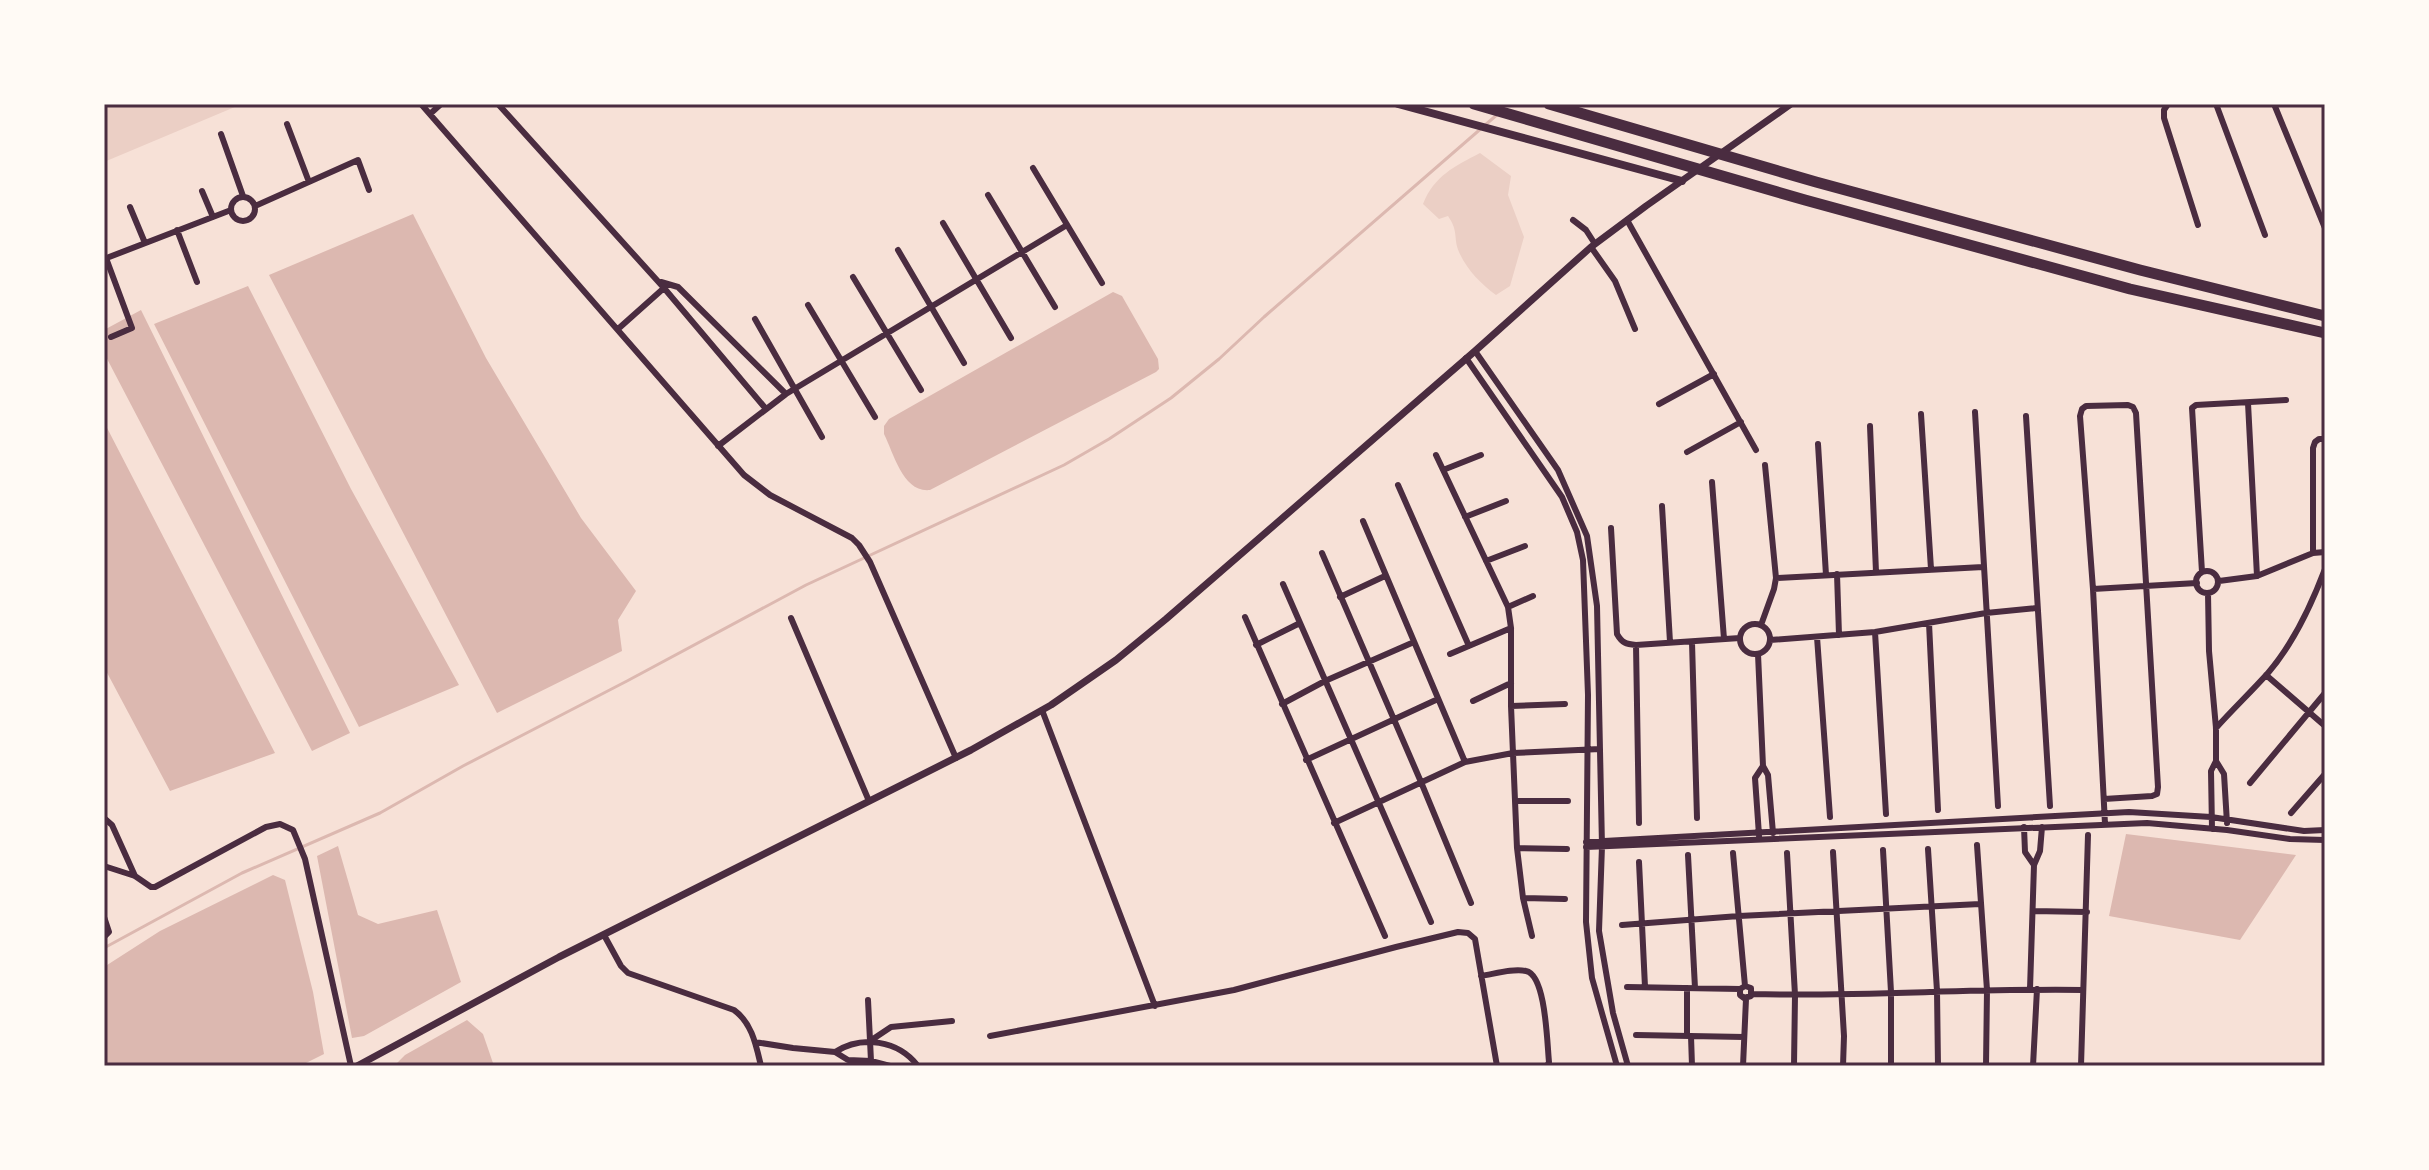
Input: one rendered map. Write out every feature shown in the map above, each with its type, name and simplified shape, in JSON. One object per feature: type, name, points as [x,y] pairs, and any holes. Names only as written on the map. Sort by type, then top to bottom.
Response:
[{"type":"highway","points":[[1474,104],[1805,200],[2130,289],[2325,333]]},
{"type":"highway","points":[[1549,104],[1845,190],[2140,270],[2325,316]]},
{"type":"main road","points":[[1398,104],[1682,181]]},
{"type":"street","points":[[421,104],[755,486],[852,538],[859,545],[870,562],[956,758]]},
{"type":"street","points":[[430,114],[441,104]]},
{"type":"street","points":[[498,104],[658,281],[766,409]]},
{"type":"street","points":[[357,1066],[479,998],[956,758],[1042,710],[1116,660],[1166,619],[1593,246],[1791,104]]},
{"type":"street","points":[[2168,104],[2164,118],[2198,225]]},
{"type":"street","points":[[2216,104],[2265,235]]},
{"type":"street","points":[[2274,104],[2325,228]]},
{"type":"street","points":[[287,124],[309,182]]},
{"type":"street","points":[[221,134],[243,196]]},
{"type":"street","points":[[255,206],[358,160],[369,190]]},
{"type":"street","points":[[1033,168],[1102,283]]},
{"type":"street","points":[[202,191],[213,217]]},
{"type":"street","points":[[988,195],[1055,307]]},
{"type":"street","points":[[243,196],[251,199],[255,206],[255,214],[245,222],[233,217],[231,210],[235,199],[243,196]]},
{"type":"street","points":[[130,207],[145,243]]},
{"type":"street","points":[[111,337],[132,328],[105,258],[231,210]]},
{"type":"street","points":[[1573,220],[1586,230],[1615,281],[1635,329]]},
{"type":"street","points":[[1627,220],[1756,450]]},
{"type":"street","points":[[943,223],[1011,338]]},
{"type":"street","points":[[718,446],[786,394],[1067,225]]},
{"type":"street","points":[[177,230],[197,282]]},
{"type":"street","points":[[898,250],[964,363]]},
{"type":"street","points":[[853,277],[921,390]]},
{"type":"street","points":[[658,281],[678,287],[786,394]]},
{"type":"street","points":[[618,329],[664,288]]},
{"type":"street","points":[[808,305],[875,417]]},
{"type":"street","points":[[755,319],[822,437]]},
{"type":"street","points":[[1475,351],[1558,470],[1587,536],[1597,606],[1602,844],[1599,931],[1605,977],[1628,1066]]},
{"type":"street","points":[[1466,358],[1562,497],[1577,532],[1583,560],[1588,695],[1586,922],[1592,978],[1617,1066]]},
{"type":"street","points":[[1659,404],[1714,374]]},
{"type":"street","points":[[2202,572],[2192,408],[2196,405],[2286,400]]},
{"type":"street","points":[[2248,403],[2257,576]]},
{"type":"street","points":[[2104,799],[2152,796],[2157,794],[2158,787],[2136,413],[2128,405],[2086,406],[2080,416],[2105,824]]},
{"type":"street","points":[[1975,412],[1998,806]]},
{"type":"street","points":[[1921,414],[1931,569]]},
{"type":"street","points":[[2026,416],[2050,806]]},
{"type":"street","points":[[1687,452],[1741,422]]},
{"type":"street","points":[[1870,426],[1876,572]]},
{"type":"street","points":[[2313,553],[2313,448],[2315,442],[2325,439]]},
{"type":"street","points":[[1818,444],[1826,575]]},
{"type":"street","points":[[1436,455],[1508,607],[1517,848],[1523,898],[1532,936]]},
{"type":"street","points":[[1443,470],[1481,455]]},
{"type":"street","points":[[1761,625],[1776,578],[1765,465]]},
{"type":"street","points":[[1712,482],[1724,639]]},
{"type":"street","points":[[1398,485],[1469,646]]},
{"type":"street","points":[[1465,517],[1506,501]]},
{"type":"street","points":[[1662,506],[1670,642]]},
{"type":"street","points":[[1363,521],[1465,762]]},
{"type":"street","points":[[1611,528],[1617,634],[1620,641],[1636,645],[1740,638]]},
{"type":"street","points":[[1486,561],[1525,546]]},
{"type":"street","points":[[2219,581],[2257,576],[2313,553],[2325,552]]},
{"type":"street","points":[[1322,553],[1471,903]]},
{"type":"street","points":[[1776,578],[1983,567]]},
{"type":"street","points":[[2216,728],[2266,675],[2295,636],[2325,569]]},
{"type":"street","points":[[2212,571],[2219,581],[2216,588],[2208,593],[2201,591],[2197,577],[2202,572],[2212,571]]},
{"type":"street","points":[[1837,574],[1839,635]]},
{"type":"street","points":[[1340,597],[1385,576]]},
{"type":"street","points":[[2093,589],[2197,583]]},
{"type":"street","points":[[1283,584],[1431,922]]},
{"type":"street","points":[[2208,593],[2209,651],[2216,728],[2216,761],[2211,771],[2212,829]]},
{"type":"street","points":[[1508,607],[1533,596]]},
{"type":"street","points":[[1770,640],[1875,632],[1986,613],[2037,608]]},
{"type":"street","points":[[1245,617],[1385,936]]},
{"type":"street","points":[[791,618],[869,801]]},
{"type":"street","points":[[1256,645],[1300,623]]},
{"type":"street","points":[[1929,623],[1938,810]]},
{"type":"street","points":[[1750,625],[1761,625],[1768,631],[1770,640],[1768,648],[1758,654],[1745,650],[1740,638],[1750,625]]},
{"type":"street","points":[[1450,654],[1511,628]]},
{"type":"street","points":[[1875,632],[1886,814]]},
{"type":"street","points":[[1817,637],[1830,817]]},
{"type":"street","points":[[1282,704],[1325,681],[1414,642]]},
{"type":"street","points":[[1692,642],[1697,818]]},
{"type":"street","points":[[1636,645],[1639,823]]},
{"type":"street","points":[[1758,654],[1763,766],[1768,775],[1773,841]]},
{"type":"street","points":[[2266,675],[2325,726]]},
{"type":"street","points":[[1473,701],[1511,683]]},
{"type":"street","points":[[2250,783],[2325,693]]},
{"type":"street","points":[[1306,760],[1438,699]]},
{"type":"street","points":[[1511,706],[1565,704]]},
{"type":"street","points":[[1042,710],[1155,1006]]},
{"type":"street","points":[[1334,823],[1465,762],[1513,753],[1600,749]]},
{"type":"street","points":[[2216,761],[2224,774],[2227,830]]},
{"type":"street","points":[[1758,836],[1755,778],[1763,766]]},
{"type":"street","points":[[2291,813],[2325,774]]},
{"type":"street","points":[[1516,801],[1568,801]]},
{"type":"street","points":[[1586,844],[2146,812],[2211,817],[2289,829],[2325,830]]},
{"type":"street","points":[[2033,1066],[2034,865],[2040,851],[2042,817]]},
{"type":"street","points":[[104,818],[112,825],[135,876]]},
{"type":"street","points":[[2023,819],[2025,852],[2034,865]]},
{"type":"street","points":[[1942,822],[1943,832]]},
{"type":"street","points":[[1758,836],[1773,841],[2147,823],[2325,840]]},
{"type":"street","points":[[104,866],[135,876],[155,887],[273,824],[293,830],[305,859],[351,1066]]},
{"type":"street","points":[[2081,1066],[2088,835]]},
{"type":"street","points":[[1977,845],[1987,990],[1986,1066]]},
{"type":"street","points":[[1517,848],[1567,849]]},
{"type":"street","points":[[1928,849],[1937,991],[1938,1066]]},
{"type":"street","points":[[1883,850],[1891,992],[1891,1066]]},
{"type":"street","points":[[1833,852],[1842,993],[1843,1066]]},
{"type":"street","points":[[1733,853],[1743,988],[1740,995],[2083,990]]},
{"type":"street","points":[[1787,853],[1795,995],[1794,1066]]},
{"type":"street","points":[[1688,855],[1691,919],[1689,1036],[1692,1066]]},
{"type":"street","points":[[1639,862],[1645,987]]},
{"type":"street","points":[[1523,898],[1565,899]]},
{"type":"street","points":[[1622,925],[1980,904]]},
{"type":"street","points":[[2033,911],[2087,912]]},
{"type":"street","points":[[104,917],[109,932],[104,937]]},
{"type":"street","points":[[990,1036],[1234,990],[1458,932],[1468,933],[1475,939],[1497,1066]]},
{"type":"street","points":[[604,935],[628,973],[734,1010],[743,1017],[755,1042],[761,1066]]},
{"type":"street","points":[[1481,976],[1519,971],[1535,975],[1540,986],[1547,1066]]},
{"type":"street","points":[[1592,978],[1605,977]]},
{"type":"street","points":[[1627,987],[1743,988]]},
{"type":"street","points":[[1743,1066],[1749,997]]},
{"type":"street","points":[[868,1000],[871,1061]]},
{"type":"street","points":[[870,1041],[891,1027],[952,1021]]},
{"type":"street","points":[[1636,1035],[1744,1037]]},
{"type":"street","points":[[835,1052],[847,1044],[870,1041],[893,1046],[918,1066]]},
{"type":"street","points":[[755,1042],[835,1052],[848,1060],[890,1066]]},
{"type":"shaded area","points":[[104,104],[242,104],[104,162]]},
{"type":"shaded area","points":[[1480,153],[1511,176],[1508,195],[1524,237],[1510,286],[1496,295],[1462,259],[1454,226],[1448,216],[1439,219],[1423,204],[1439,179]]},
{"type":"shaded area","points":[[413,214],[486,358],[581,518],[636,591],[618,620],[622,651],[497,713],[269,275]]},
{"type":"shaded area","points":[[248,286],[351,489],[459,685],[359,727],[154,324]]},
{"type":"shaded area","points":[[1113,292],[1122,296],[1158,359],[1159,369],[1156,372],[930,490],[921,489],[906,479],[884,434],[884,426],[889,419]]},
{"type":"shaded area","points":[[141,310],[350,733],[312,751],[104,353],[104,330]]},
{"type":"shaded area","points":[[104,422],[275,753],[170,791],[104,667]]},
{"type":"shaded area","points":[[2126,834],[2296,855],[2240,940],[2109,916]]},
{"type":"shaded area","points":[[338,846],[358,915],[378,924],[437,910],[461,982],[364,1036],[352,1038],[317,856]]},
{"type":"shaded area","points":[[273,875],[285,880],[313,992],[324,1054],[300,1066],[104,1066],[104,967],[160,931]]},
{"type":"shaded area","points":[[467,1020],[483,1034],[494,1066],[394,1066],[405,1055]]},
{"type":"waterway","points":[[104,948],[242,873],[380,813],[806,585],[1064,465],[1109,439],[1171,398],[1219,359],[1499,113]]}]
